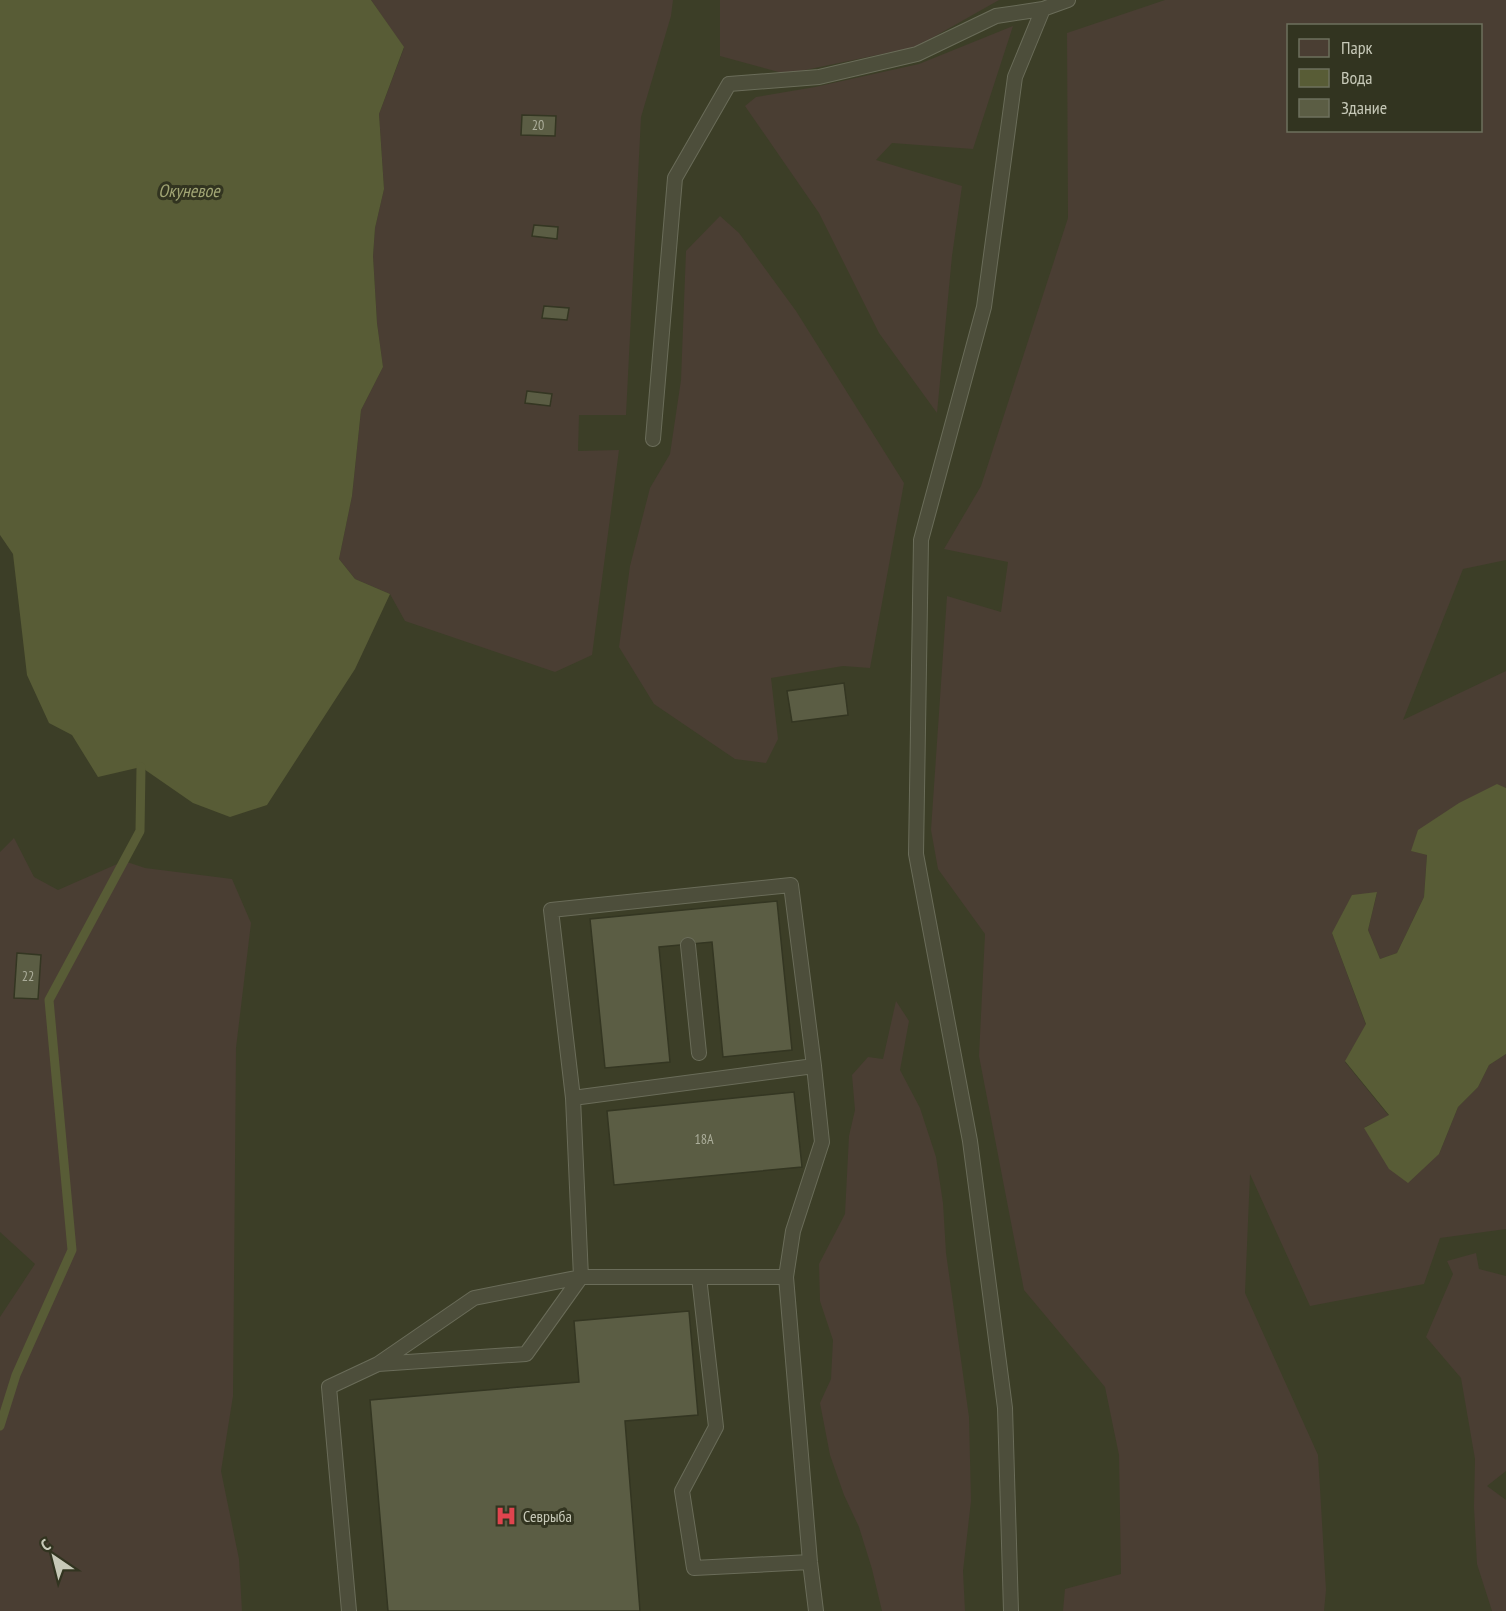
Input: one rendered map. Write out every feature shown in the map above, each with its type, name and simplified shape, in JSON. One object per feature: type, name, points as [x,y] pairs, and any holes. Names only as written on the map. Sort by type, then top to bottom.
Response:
[{"type":"lane","points":[[653,439],[675,177],[729,84],[819,76],[917,54],[996,16],[1043,9],[1068,0]]},
{"type":"lane","points":[[1011,1611],[1005,1408],[970,1141],[916,854],[921,540],[984,307],[1015,77],[1043,9]]},
{"type":"lane","points":[[378,1364],[526,1354],[581,1277],[573,1098],[551,910],[791,885],[822,1142],[794,1231],[786,1277],[816,1611]]},
{"type":"lane","points":[[680,896],[682,910]]},
{"type":"lane","points":[[688,945],[699,1053]]},
{"type":"lane","points":[[573,1098],[814,1066]]},
{"type":"lane","points":[[349,1611],[329,1387],[378,1364],[474,1298],[581,1277],[786,1277]]},
{"type":"lane","points":[[699,1277],[716,1427],[682,1491],[694,1568],[810,1562]]},
{"type":"green space","points":[[371,0],[673,0],[671,16],[641,117],[626,415],[579,415],[578,451],[619,450],[592,655],[555,672],[405,621],[390,594],[355,579],[339,559],[352,496],[361,410],[383,367],[377,323],[373,256],[375,228],[384,189],[379,114],[404,48]]},
{"type":"green space","points":[[720,0],[999,0],[916,47],[786,74],[720,56]]},
{"type":"green space","points":[[1165,0],[1506,0],[1506,560],[1463,569],[1403,720],[1506,671],[1506,788],[1496,785],[1412,851],[1427,855],[1424,897],[1397,953],[1380,959],[1368,930],[1377,893],[1332,933],[1366,1025],[1345,1062],[1389,1116],[1365,1127],[1439,1154],[1458,1107],[1478,1087],[1489,1065],[1506,1054],[1506,1229],[1440,1238],[1424,1284],[1310,1306],[1250,1174],[1245,1293],[1318,1455],[1326,1590],[1324,1611],[1063,1611],[1065,1589],[1121,1574],[1119,1455],[1105,1387],[1024,1290],[979,1056],[985,934],[938,869],[931,830],[947,596],[1001,612],[1008,562],[944,549],[981,486],[1068,218],[1067,33]]},
{"type":"green space","points":[[1013,26],[973,149],[892,143],[876,160],[962,186],[952,256],[937,413],[879,333],[819,213],[745,106],[756,97],[815,87],[919,64]]},
{"type":"green space","points":[[720,216],[739,233],[796,311],[904,483],[870,668],[843,666],[771,678],[778,739],[766,763],[735,759],[654,704],[619,647],[630,566],[650,488],[670,454],[681,380],[686,251]]},
{"type":"green space","points":[[14,838],[34,877],[58,890],[124,861],[145,868],[232,879],[251,923],[236,1048],[233,1396],[221,1471],[239,1559],[242,1611],[0,1611],[0,1317],[35,1264],[0,1232],[0,852]]},
{"type":"green space","points":[[896,1001],[909,1021],[900,1070],[920,1108],[936,1157],[943,1203],[946,1253],[969,1417],[971,1501],[963,1571],[965,1611],[882,1611],[859,1527],[844,1495],[830,1455],[820,1403],[831,1379],[833,1340],[820,1301],[819,1264],[845,1214],[849,1136],[855,1110],[852,1075],[868,1057],[883,1059]]},
{"type":"green space","points":[[1476,1253],[1479,1269],[1506,1276],[1506,1471],[1487,1486],[1506,1500],[1506,1611],[1492,1611],[1477,1564],[1474,1507],[1475,1459],[1461,1378],[1426,1337],[1453,1274],[1447,1261]]},
{"type":"water","name":"Окуневое","points":[[0,0],[371,0],[404,47],[379,114],[384,189],[375,228],[373,256],[377,323],[383,367],[361,410],[352,496],[339,559],[355,579],[390,594],[355,669],[267,805],[230,817],[193,803],[141,767],[98,777],[72,735],[49,723],[27,675],[13,554],[0,535]]},
{"type":"water","points":[[1497,784],[1506,788],[1506,1054],[1489,1065],[1478,1087],[1458,1107],[1439,1154],[1408,1183],[1389,1169],[1364,1128],[1389,1115],[1345,1061],[1366,1024],[1332,933],[1352,895],[1377,892],[1368,930],[1380,959],[1397,953],[1424,897],[1427,855],[1411,851],[1418,830],[1459,803]]},
{"type":"building","points":[[522,115],[556,116],[555,136],[521,135]]},
{"type":"building","points":[[534,225],[558,227],[557,239],[532,236]]},
{"type":"building","points":[[544,306],[569,308],[567,320],[542,318]]},
{"type":"building","points":[[527,391],[552,394],[550,406],[525,403]]},
{"type":"building","points":[[844,683],[848,715],[792,722],[787,691]]},
{"type":"building","points":[[777,901],[792,1050],[723,1057],[712,942],[659,947],[670,1062],[605,1068],[590,919]]},
{"type":"building","points":[[17,953],[41,955],[38,999],[14,998]]},
{"type":"building","points":[[794,1092],[802,1167],[614,1185],[607,1111]]},
{"type":"building","name":"Севрыба","points":[[689,1311],[698,1415],[625,1421],[640,1611],[388,1611],[370,1400],[579,1382],[574,1321]]},
{"type":"waterway","points":[[0,1426],[16,1375],[72,1250],[49,1000],[140,831],[141,767]]},
{"type":"place","name":"Севрыба","points":[[506,1516]]}]
